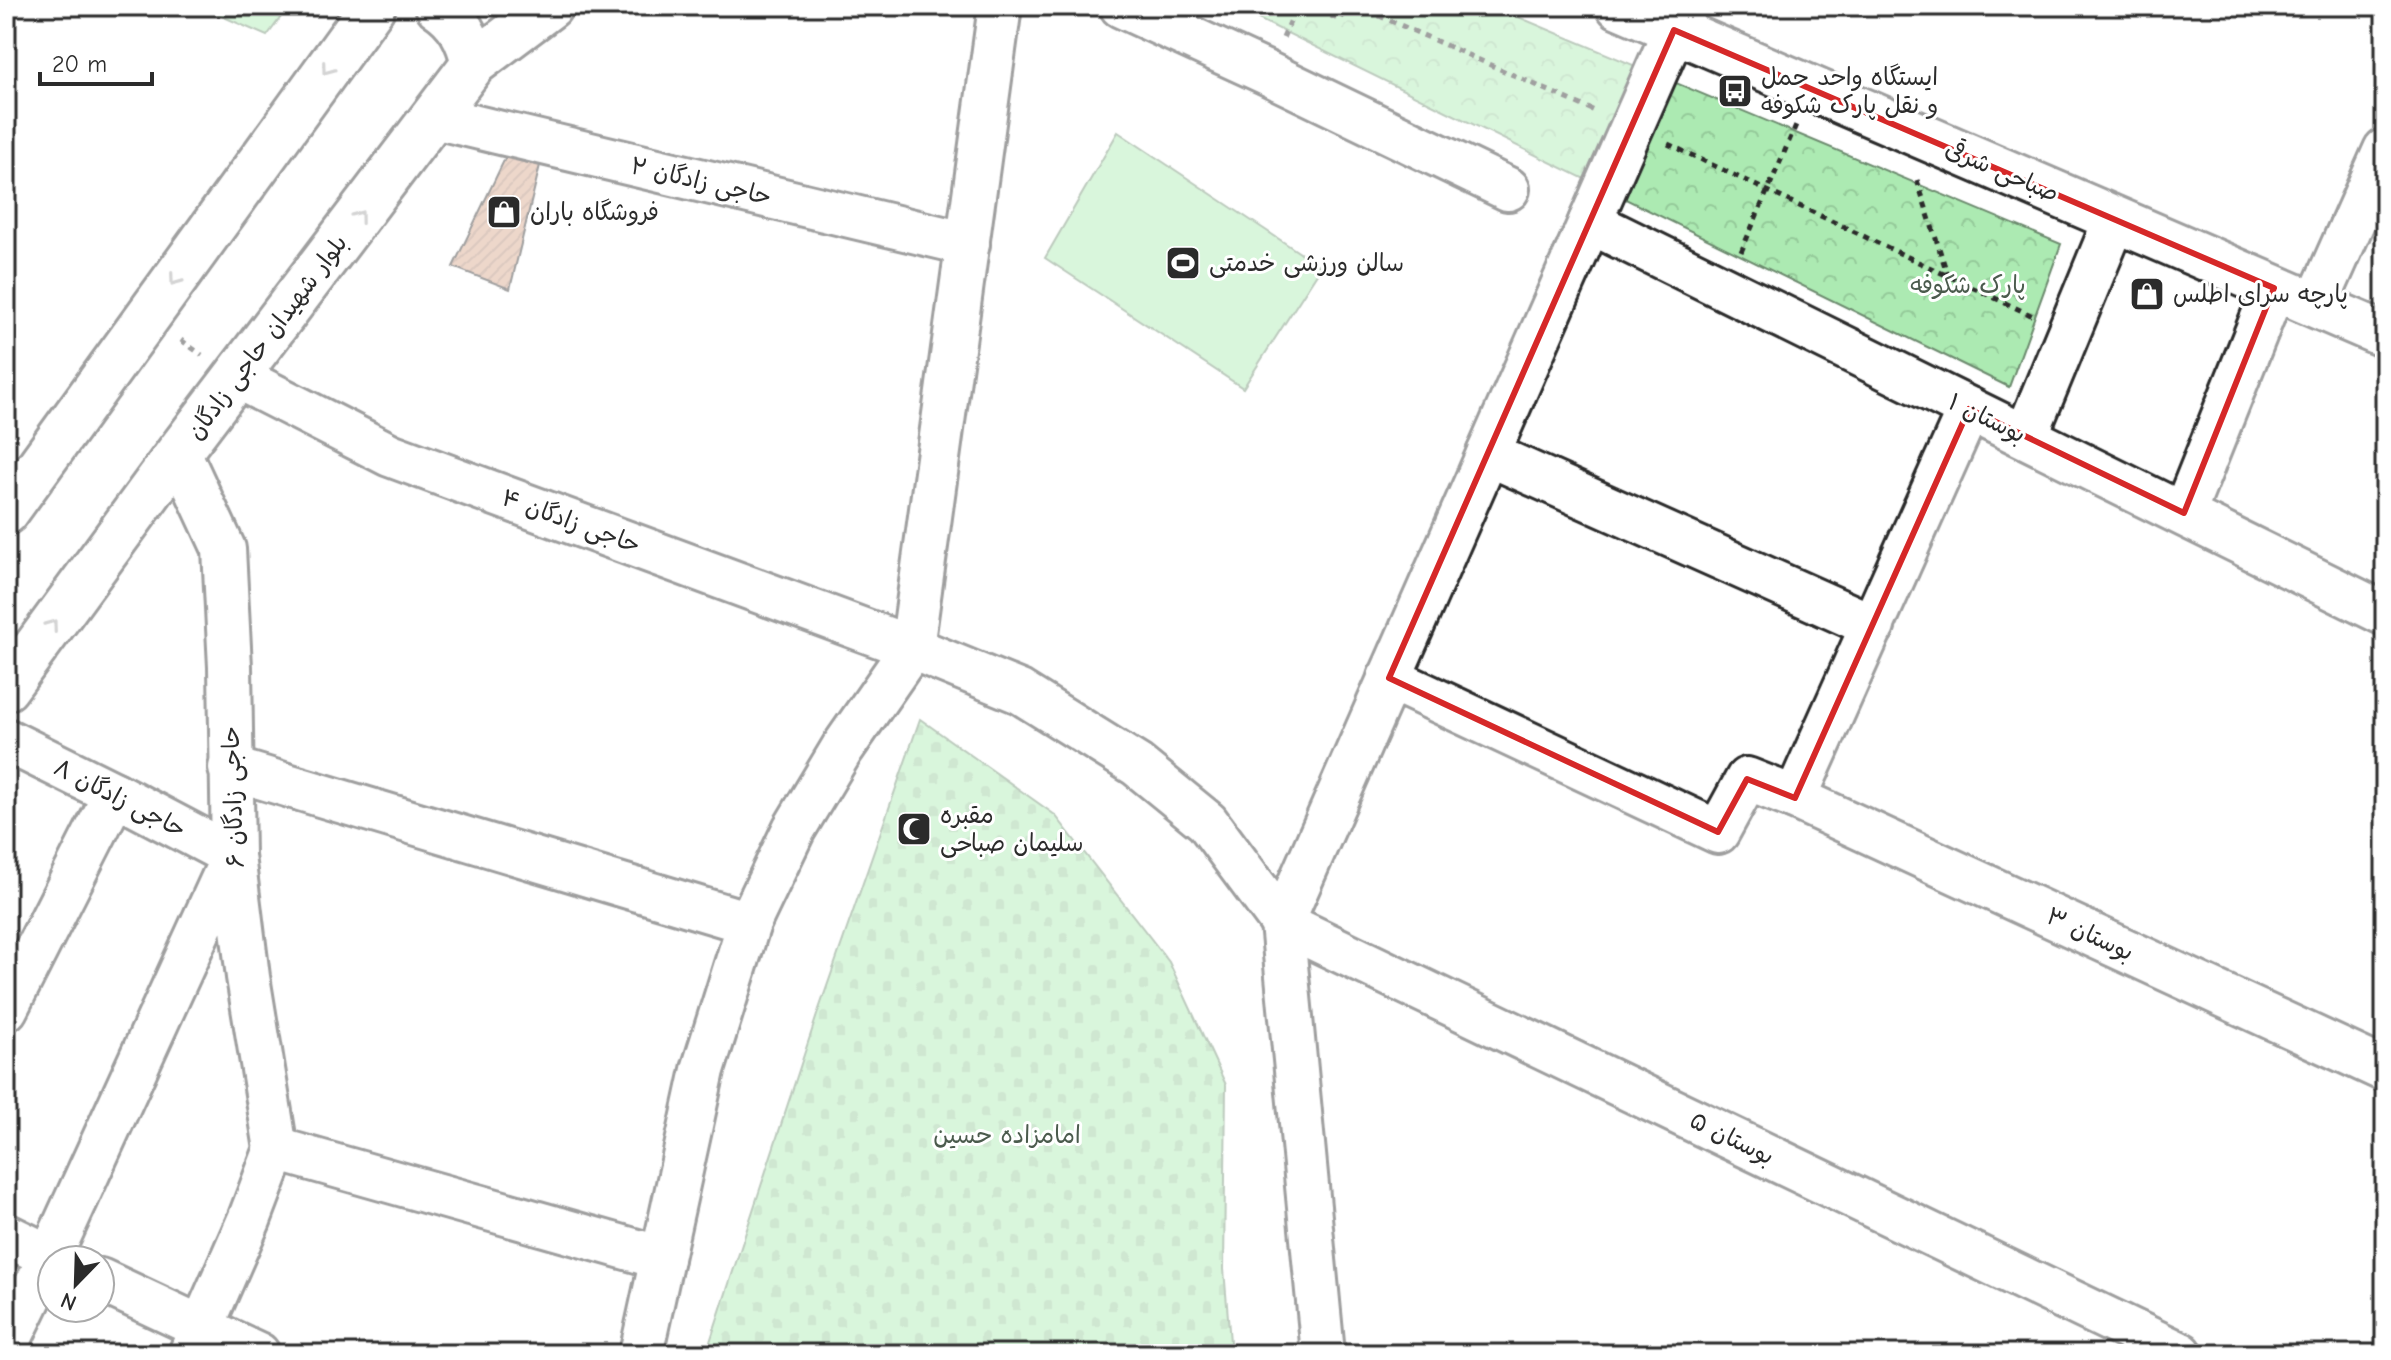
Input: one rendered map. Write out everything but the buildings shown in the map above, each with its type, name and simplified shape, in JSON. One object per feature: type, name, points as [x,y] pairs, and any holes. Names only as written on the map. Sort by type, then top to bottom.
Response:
[{"type":"main road","points":[[6,512],[373,6]]},
{"type":"main road","points":[[438,6],[457,22],[469,41],[474,63]]},
{"type":"main road","name":"بلوار شهیدان حاجی زادگان","points":[[6,688],[179,452],[474,63],[550,6]]},
{"type":"main road","name":"صباحی شرقی","points":[[1619,6],[1679,18],[1812,89],[2385,335]]},
{"type":"street","points":[[641,1354],[703,1070],[749,923],[794,829],[826,775],[912,648],[1000,6]]},
{"type":"street","points":[[1121,6],[1508,189]]},
{"type":"street","points":[[1330,1350],[1282,923],[1679,18]]},
{"type":"street","name":"حاجی زادگان ۲","points":[[434,117],[968,244]]},
{"type":"street","points":[[2316,305],[2385,150]]},
{"type":"street","points":[[2026,436],[2115,220]]},
{"type":"street","name":"بوستان ۱","points":[[1590,222],[2385,614]]},
{"type":"street","points":[[2184,513],[2274,288]]},
{"type":"street","name":"حاجی زادگان ۴","points":[[237,377],[390,455],[912,648],[1020,692],[1137,765],[1207,822],[1282,923]]},
{"type":"street","points":[[1795,798],[1969,409]]},
{"type":"street","name":"حاجی زادگان ۶","points":[[179,452],[224,549],[230,667],[233,856],[248,977],[276,1149]]},
{"type":"street","points":[[1488,454],[1873,626]]},
{"type":"street","name":"بوستان ۳","points":[[1389,678],[1718,832],[1747,779],[1795,798],[2385,1070]]},
{"type":"street","name":"حاجی زادگان ۸","points":[[6,740],[233,856]]},
{"type":"street","points":[[230,768],[749,923]]},
{"type":"street","points":[[6,1009],[115,794]]},
{"type":"street","points":[[60,1244],[233,856]]},
{"type":"street","name":"بوستان ۵","points":[[1282,923],[2181,1354]]},
{"type":"street","points":[[196,1340],[249,1220],[276,1149],[662,1258]]},
{"type":"street","points":[[6,1235],[36,1249]]},
{"type":"street","points":[[116,1290],[196,1340],[258,1354]]},
{"type":"street","points":[[6,1347],[36,1291]]},
{"type":"path","points":[[1309,6],[1340,20],[1347,6]]},
{"type":"path","points":[[1357,6],[1631,127],[2068,333]]},
{"type":"path","points":[[1724,289],[1812,89]]},
{"type":"path","points":[[1898,126],[1948,276]]},
{"type":"path","points":[[147,318],[237,377]]},
{"type":"highlighted area","points":[[1674,30],[2274,288],[2184,513],[1969,409],[1795,798],[1747,779],[1718,832],[1389,678]]},
{"type":"green space","points":[[199,6],[289,6],[267,36]]},
{"type":"green space","name":"پارک شکوفه","points":[[1232,6],[1492,6],[2061,244],[2009,387]]},
{"type":"green space","name":"سالن ورزشی خدمتی","points":[[1118,132],[1321,267],[1243,388],[1045,258]]},
{"type":"green space","name":"امامزاده حسین","points":[[920,719],[1055,815],[1169,962],[1226,1085],[1224,1269],[1231,1354],[706,1354],[817,1015]]},
{"type":"place","name":"ایستگاه واحد حمل و نقل پارک شکوفه","points":[[1735,91]]},
{"type":"place","name":"فروشگاه باران","points":[[504,212]]},
{"type":"place","name":"سالن ورزشی خدمتی","points":[[1183,263]]},
{"type":"place","name":"پارچه سرای اطلس","points":[[2147,294]]},
{"type":"place","name":"مقبره سلیمان صباحی","points":[[914,829]]}]
